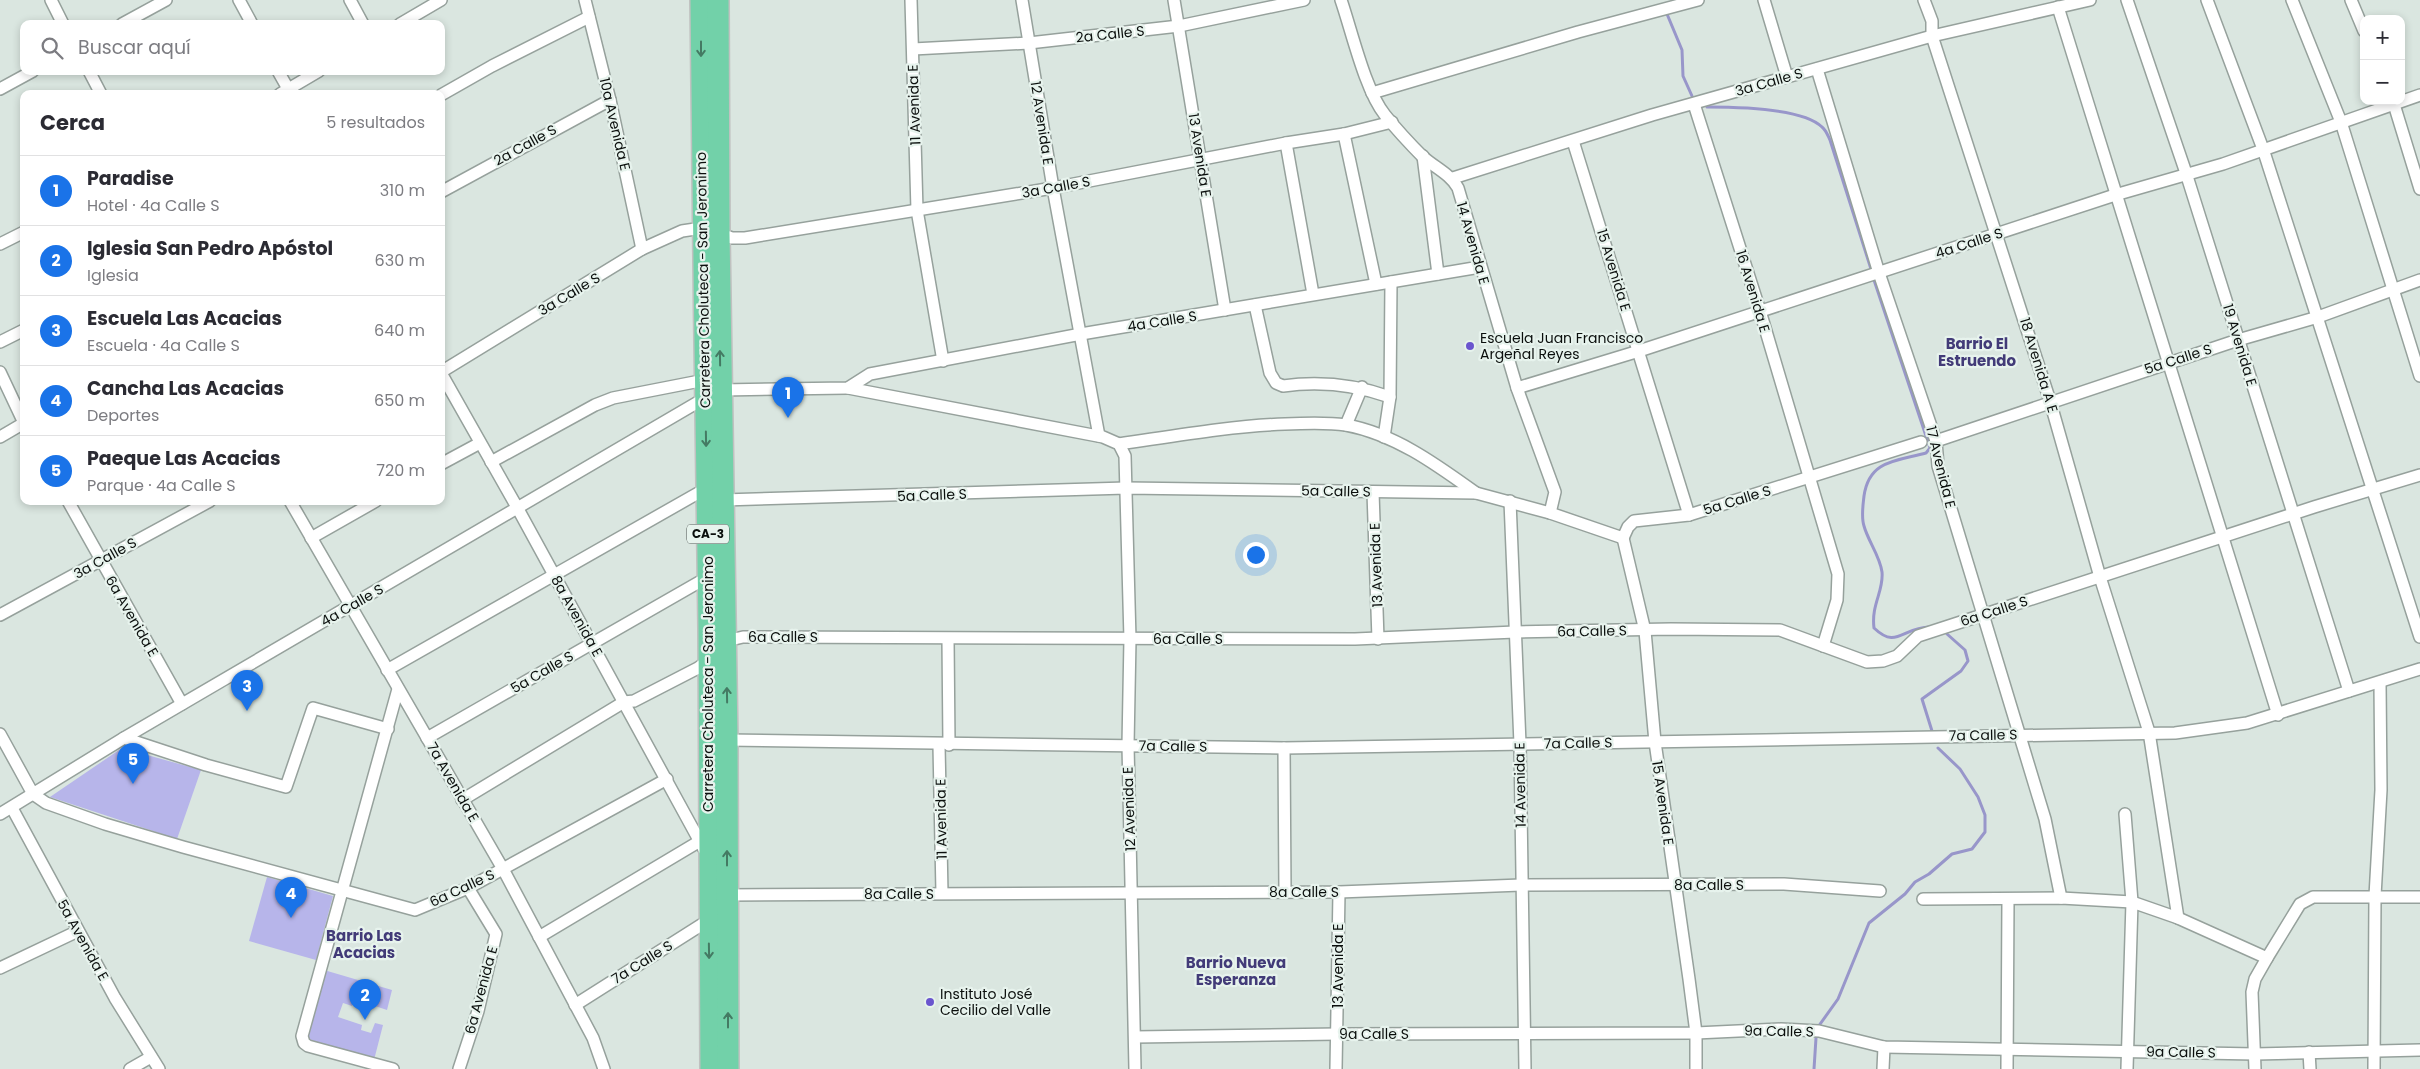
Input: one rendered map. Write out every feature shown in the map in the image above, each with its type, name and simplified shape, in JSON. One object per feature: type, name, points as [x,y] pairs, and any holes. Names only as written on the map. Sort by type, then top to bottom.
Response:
[{"type":"highway","name":"Carretera Choluteca - San Jeronimo","points":[[701,0],[710,231]]},
{"type":"highway","name":"Carretera Choluteca - San Jeronimo","points":[[718,0],[710,231],[710,389],[720,651],[727,740],[728,1069]]},
{"type":"highway","name":"Carretera Choluteca - San Jeronimo","points":[[711,1069],[708,920],[709,861],[720,651],[708,577],[715,494]]},
{"type":"street","points":[[51,0],[61,20]]},
{"type":"street","points":[[129,20],[166,0]]},
{"type":"street","points":[[239,0],[250,20]]},
{"type":"street","points":[[350,0],[361,20]]},
{"type":"street","points":[[407,20],[441,0]]},
{"type":"street","name":"10a Avenida E","points":[[585,0],[610,100],[642,249]]},
{"type":"street","name":"11 Avenida E","points":[[911,0],[917,210],[943,361]]},
{"type":"street","name":"12 Avenida E","points":[[1022,0],[1053,188],[1099,436]]},
{"type":"street","name":"13 Avenida E","points":[[1174,0],[1225,310]]},
{"type":"street","name":"2a Calle S","points":[[913,49],[1029,43],[1179,26],[1304,0]]},
{"type":"street","points":[[1372,93],[1578,32],[1698,0]]},
{"type":"street","points":[[1764,0],[1787,77]]},
{"type":"street","name":"18 Avenida A E","points":[[1924,0],[1932,21],[1932,36],[1998,234],[2050,401],[2100,577],[2149,732],[2178,918]]},
{"type":"street","name":"3a Calle S","points":[[1453,178],[1694,104],[1932,36],[2090,0]]},
{"type":"street","name":"19 Avenida E","points":[[2127,0],[2186,173],[2292,515],[2349,691]]},
{"type":"street","points":[[2207,0],[2262,149],[2318,317],[2371,490],[2420,637]]},
{"type":"street","points":[[2292,0],[2341,122],[2420,376]]},
{"type":"street","points":[[2351,0],[2360,21]]},
{"type":"street","points":[[1345,1],[1372,93],[1392,122],[1423,156],[1438,170],[1453,178]]},
{"type":"street","points":[[2058,7],[2115,195],[2169,363],[2221,538],[2278,715]]},
{"type":"street","points":[[445,93],[492,66],[589,18]]},
{"type":"street","name":"17 Avenida E","points":[[1817,69],[1879,273],[1936,441],[1938,466],[2045,819],[2061,898]]},
{"type":"street","points":[[0,89],[26,75]]},
{"type":"street","points":[[91,75],[99,90]]},
{"type":"street","points":[[280,75],[285,90]]},
{"type":"street","points":[[289,90],[313,75]]},
{"type":"street","name":"4a Calle S","points":[[2405,100],[2420,95]]},
{"type":"street","name":"2a Calle S","points":[[445,190],[610,100]]},
{"type":"street","name":"16 Avenida E","points":[[1694,104],[1760,311],[1838,574],[1837,600],[1823,646]]},
{"type":"street","name":"4a Calle S","points":[[1517,388],[1639,351],[2115,195],[2186,173],[2223,164],[2388,105]]},
{"type":"street","points":[[2395,105],[2420,190]]},
{"type":"street","name":"3a Calle S","points":[[445,371],[642,249],[682,231],[710,231],[732,238],[745,238],[1053,188],[1286,143],[1344,134],[1392,122]]},
{"type":"street","points":[[1344,134],[1376,284]]},
{"type":"street","name":"15 Avenida E","points":[[1573,141],[1689,515]]},
{"type":"street","points":[[1286,143],[1314,294]]},
{"type":"street","points":[[1423,156],[1438,274]]},
{"type":"street","name":"14 Avenida E","points":[[1453,178],[1458,188],[1517,388],[1555,492],[1550,513]]},
{"type":"street","points":[[0,244],[20,234]]},
{"type":"street","name":"4a Calle S","points":[[848,388],[870,374],[1081,334],[1480,267]]},
{"type":"street","name":"5a Calle S","points":[[1936,441],[2050,401],[2238,340],[2318,317],[2420,280]]},
{"type":"street","points":[[1384,437],[1390,397],[1391,282]]},
{"type":"street","points":[[1255,305],[1270,372],[1276,383],[1283,386],[1346,385],[1362,387],[1390,397]]},
{"type":"street","points":[[0,342],[20,332]]},
{"type":"street","points":[[0,372],[20,414]]},
{"type":"street","name":"8a Avenida E","points":[[445,380],[667,779],[709,861]]},
{"type":"street","points":[[1346,425],[1362,387]]},
{"type":"street","name":"4a Calle S","points":[[0,814],[124,738],[518,509],[710,389],[848,388],[1099,436],[1119,444]]},
{"type":"street","points":[[491,462],[595,405],[613,398],[710,389]]},
{"type":"street","points":[[1119,444],[1249,425],[1315,423],[1346,425],[1384,437],[1428,458],[1476,493]]},
{"type":"street","points":[[0,437],[20,425]]},
{"type":"street","name":"5a Calle S","points":[[715,494],[1126,488],[1476,493],[1550,513],[1623,538],[1634,520],[1689,515],[1921,442]]},
{"type":"street","points":[[445,462],[480,443]]},
{"type":"street","name":"12 Avenida E","points":[[1119,444],[1125,456],[1130,639],[1128,745],[1135,1069]]},
{"type":"street","name":"6a Calle S","points":[[720,651],[743,637],[1378,639],[1515,632],[1780,630],[1867,662],[1883,661],[1897,656],[1918,636],[2420,475]]},
{"type":"street","name":"13 Avenida E","points":[[1374,492],[1378,639]]},
{"type":"street","points":[[387,670],[554,575],[715,494]]},
{"type":"street","name":"14 Avenida E","points":[[1510,501],[1520,744],[1524,1069]]},
{"type":"street","name":"6a Avenida E","points":[[70,505],[182,704]]},
{"type":"street","name":"3a Calle S","points":[[0,615],[203,505]]},
{"type":"street","name":"7a Avenida E","points":[[292,505],[503,869],[593,1038],[604,1069]]},
{"type":"street","points":[[312,538],[369,505]]},
{"type":"street","name":"15 Avenida E","points":[[1623,538],[1645,631],[1655,742],[1696,1033],[1696,1069]]},
{"type":"street","name":"5a Calle S","points":[[427,738],[708,577]]},
{"type":"street","name":"11 Avenida E","points":[[942,894],[948,638]]},
{"type":"street","points":[[462,800],[624,702],[634,701],[698,668],[720,651]]},
{"type":"street","name":"7a Calle S","points":[[727,740],[944,745],[1128,745],[1284,748],[2175,733],[2247,723],[2278,715],[2420,669]]},
{"type":"street","points":[[2374,1069],[2375,896],[2381,790],[2380,683]]},
{"type":"street","points":[[393,1069],[308,1046],[304,1043],[302,1036],[344,891],[398,689]]},
{"type":"street","points":[[124,738],[206,766],[286,787],[313,708],[388,730]]},
{"type":"street","points":[[0,734],[33,794],[46,803],[105,824],[344,891]]},
{"type":"street","points":[[1284,748],[1285,892]]},
{"type":"street","name":"6a Calle S","points":[[344,891],[415,910],[468,888],[667,779]]},
{"type":"street","name":"5a Avenida E","points":[[12,808],[78,931],[151,1057],[160,1069]]},
{"type":"street","points":[[2125,814],[2132,902],[2127,1069]]},
{"type":"street","points":[[539,937],[700,841]]},
{"type":"street","name":"8a Calle S","points":[[728,895],[1339,892],[1521,885],[1784,884],[1880,891]]},
{"type":"street","name":"6a Avenida E","points":[[459,1069],[478,1011],[496,934],[468,888]]},
{"type":"street","name":"13 Avenida E","points":[[1336,1069],[1339,892]]},
{"type":"street","points":[[2254,1069],[2252,992],[2255,979],[2300,904],[2313,897],[2420,897]]},
{"type":"street","points":[[1923,899],[2061,898],[2132,902],[2178,918],[2267,958]]},
{"type":"street","points":[[2007,1069],[2008,899]]},
{"type":"street","name":"7a Calle S","points":[[575,1005],[708,920]]},
{"type":"street","points":[[0,968],[78,931]]},
{"type":"street","name":"9a Calle S","points":[[1135,1037],[1338,1034],[1696,1033],[1780,1029],[1819,1032],[1884,1048],[2255,1054],[2420,1050]]},
{"type":"street","points":[[1884,1048],[1884,1069]]},
{"type":"street","points":[[2309,1052],[2310,1069]]},
{"type":"street","points":[[130,1069],[151,1057]]},
{"type":"shaded area","points":[[122,748],[201,770],[177,839],[50,797]]},
{"type":"shaded area","points":[[267,877],[333,896],[316,960],[249,941]]},
{"type":"shaded area","points":[[324,970],[392,990],[387,1010],[369,1004],[367,1009],[353,1003],[352,1006],[343,1003],[338,1017],[362,1025],[361,1030],[371,1033],[375,1023],[383,1025],[374,1060],[316,1045],[309,1040],[307,1036]]},
{"type":"waterway","points":[[1667,14],[1682,50],[1683,76],[1692,96]]},
{"type":"waterway","points":[[1707,107],[1750,108],[1784,112],[1813,121],[1823,128],[1830,140],[1871,269]]},
{"type":"waterway","points":[[1874,280],[1930,448],[1926,453],[1886,464],[1872,475],[1867,484],[1864,496],[1863,522],[1882,572],[1881,585],[1874,612],[1874,628],[1882,634],[1894,637],[1920,628],[1930,627]]},
{"type":"waterway","points":[[1932,731],[1922,699],[1961,671],[1968,661],[1965,650],[1947,634]]},
{"type":"waterway","points":[[1818,1027],[1838,999],[1869,923],[1905,894],[1915,882],[1929,874],[1952,854],[1972,849],[1985,832],[1985,815],[1978,797],[1960,769],[1938,748]]},
{"type":"waterway","points":[[1814,1069],[1816,1038]]},
{"type":"place","name":"Escuela Juan Francisco Argeñal Reyes","points":[[1470,346]]},
{"type":"place","name":"Paradise","points":[[788,418]]},
{"type":"place","name":"Escuela Las Acacias","points":[[247,711]]},
{"type":"place","name":"Paeque Las Acacias","points":[[133,784]]},
{"type":"place","name":"Cancha Las Acacias","points":[[291,918]]},
{"type":"place","name":"Instituto José Cecilio del Valle","points":[[930,1002]]},
{"type":"place","name":"Iglesia San Pedro Apóstol","points":[[365,1020]]},
{"type":"district","name":"Barrio El Estruendo","points":[[1977,352]]},
{"type":"district","name":"Barrio Las Acacias","points":[[364,944]]},
{"type":"district","name":"Barrio Nueva Esperanza","points":[[1236,972]]}]
